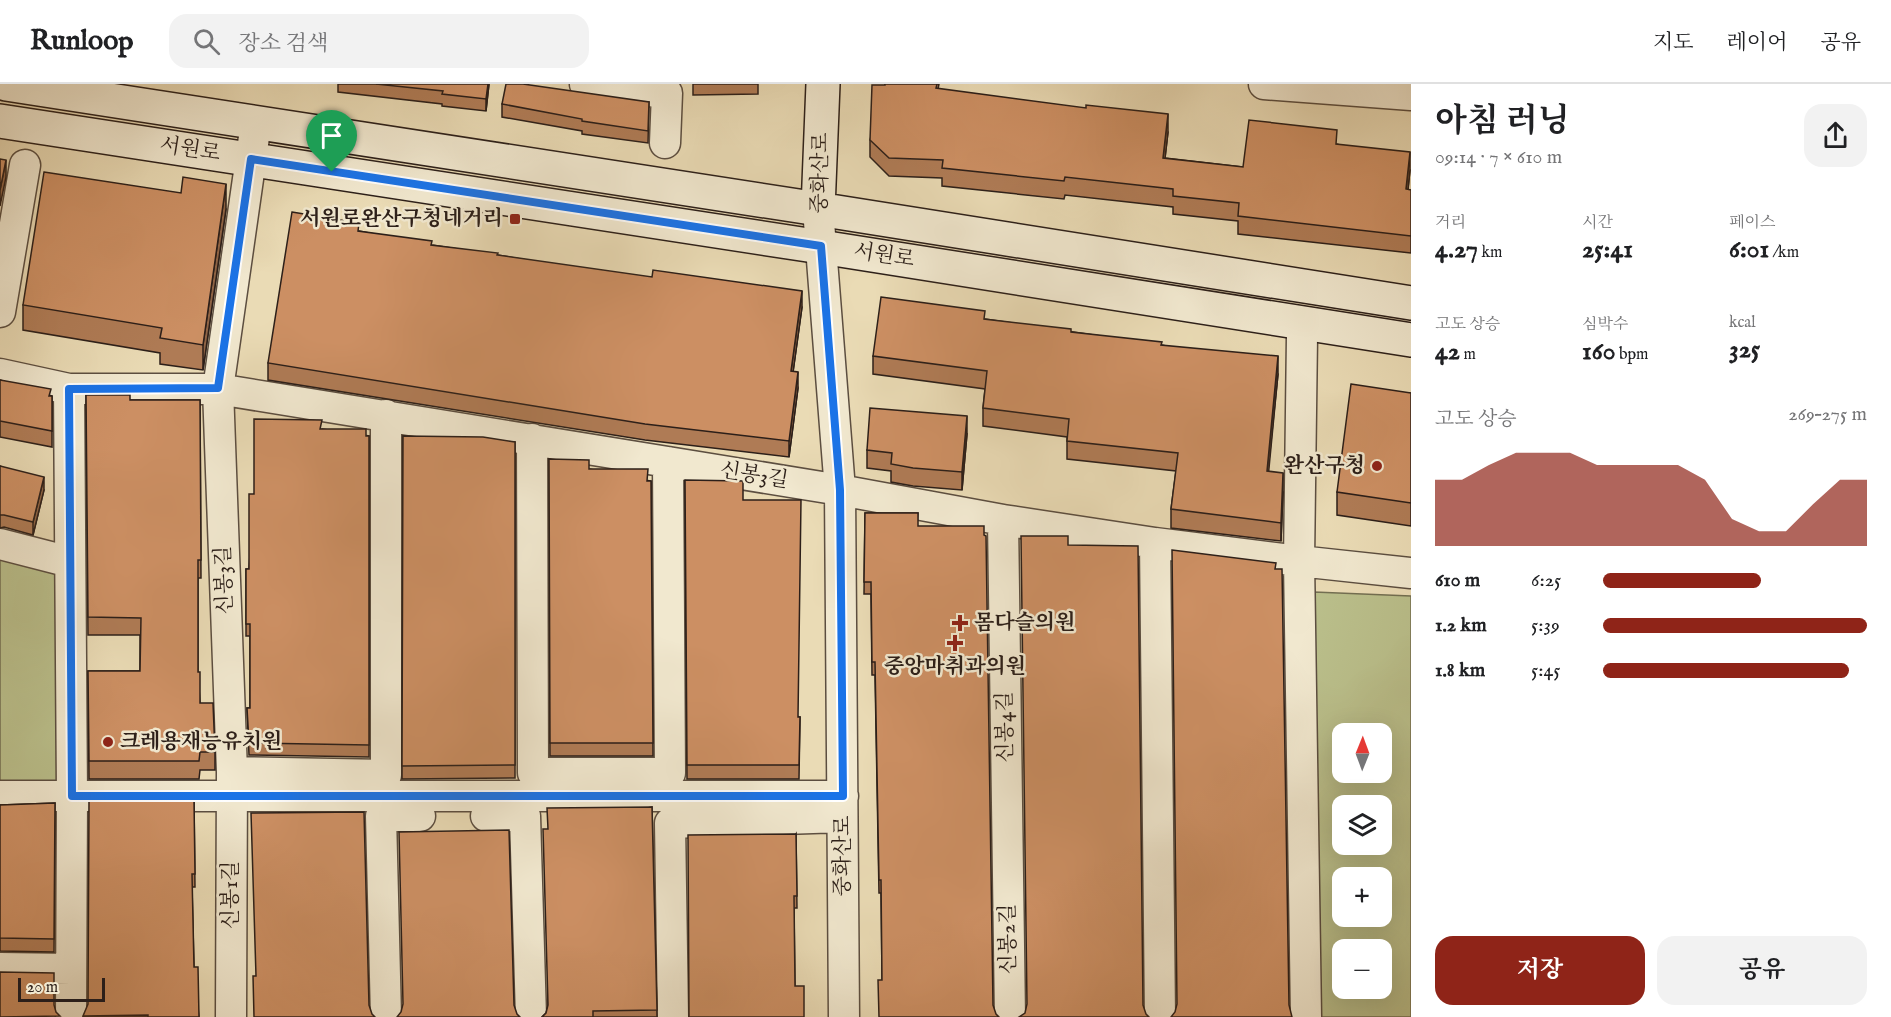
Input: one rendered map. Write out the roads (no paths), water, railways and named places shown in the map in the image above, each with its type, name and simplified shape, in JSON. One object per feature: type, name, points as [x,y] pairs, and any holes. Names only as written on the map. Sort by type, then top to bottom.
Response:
[{"type":"street","name":"서원로","points":[[6,84],[1411,303]]},
{"type":"street","points":[[585,84],[667,93],[665,143]]},
{"type":"street","name":"중화산로","points":[[823,84],[819,209],[840,490],[844,1017]]},
{"type":"street","points":[[1264,84],[1411,95]]},
{"type":"street","name":"서원로","points":[[0,121],[821,246],[1411,340]]},
{"type":"street","points":[[218,388],[256,123]]},
{"type":"street","points":[[0,312],[26,165]]},
{"type":"street","points":[[1302,336],[1299,561],[1306,1017]]},
{"type":"street","name":"신봉3길","points":[[0,374],[69,389],[218,388],[840,490]]},
{"type":"street","name":"신봉3길","points":[[218,388],[232,772]]},
{"type":"street","points":[[69,389],[71,1017]]},
{"type":"street","points":[[232,772],[386,775],[386,415]]},
{"type":"street","points":[[532,439],[533,773],[670,773],[668,462]]},
{"type":"street","points":[[840,490],[1003,520],[1155,543],[1411,573]]},
{"type":"street","name":"신봉4길","points":[[1003,520],[1008,862]]},
{"type":"street","points":[[1155,543],[1160,1017]]},
{"type":"street","points":[[0,544],[70,562]]},
{"type":"street","name":"신봉1길","points":[[231,1017],[232,772]]},
{"type":"street","points":[[0,796],[842,807]]},
{"type":"street","points":[[673,1017],[670,823],[842,807]]},
{"type":"street","points":[[386,1017],[381,816],[525,816],[531,1017]]},
{"type":"street","name":"신봉2길","points":[[1008,862],[1010,1017]]},
{"type":"street","points":[[0,968],[71,969]]},
{"type":"place","name":"서원로완산구청네거리","points":[[515,219]]},
{"type":"place","name":"완산구청","points":[[1377,466]]},
{"type":"place","name":"몸다슬의원","points":[[960,623]]},
{"type":"place","name":"중앙마취과의원","points":[[955,643]]},
{"type":"place","name":"크레용재능유치원","points":[[108,742]]}]
